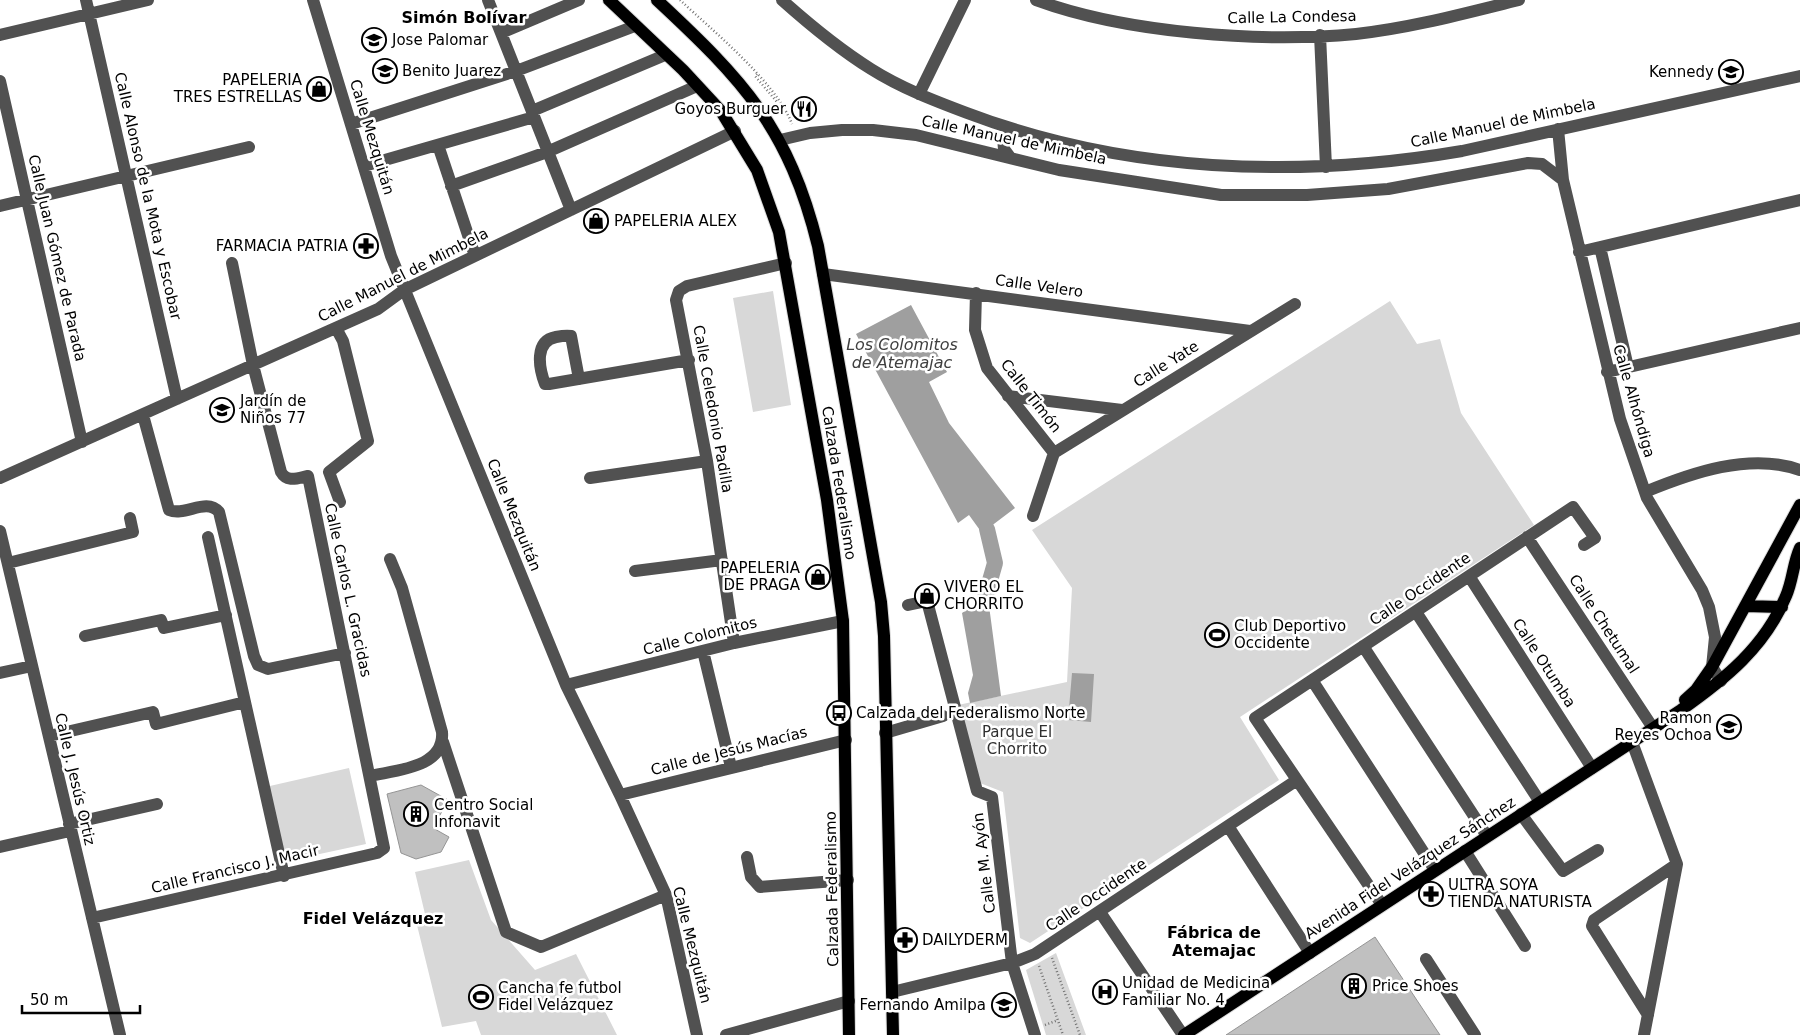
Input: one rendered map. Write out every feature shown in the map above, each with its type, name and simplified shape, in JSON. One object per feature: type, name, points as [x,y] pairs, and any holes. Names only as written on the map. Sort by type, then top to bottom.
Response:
[{"type":"main road","name":"Calzada Federalismo","points":[[609,0],[697,86],[721,111],[735,131],[766,191],[786,263],[827,500],[843,621],[849,1035]]},
{"type":"main road","name":"Calzada Federalismo","points":[[657,0],[708,47],[742,84],[763,112],[780,140],[803,192],[818,246],[877,572],[884,636],[893,1035]]},
{"type":"main road","name":"Avenida Fidel Velázquez Sánchez","points":[[1653,728],[1696,690],[1712,667],[1800,505]]},
{"type":"main road","name":"Avenida Fidel Velázquez Sánchez","points":[[1184,1035],[1721,682],[1757,646],[1782,607],[1788,593],[1794,560],[1800,548]]},
{"type":"main road","points":[[1745,606],[1782,607]]},
{"type":"street","name":"Calle Alonso de la Mota y Escobar","points":[[86,0],[177,399]]},
{"type":"street","points":[[0,34],[148,0]]},
{"type":"street","name":"Calle Mezquitán","points":[[313,0],[391,256],[404,290],[566,685],[666,895],[697,1035]]},
{"type":"street","points":[[488,0],[571,210]]},
{"type":"street","points":[[501,33],[579,0]]},
{"type":"street","name":"Calle Manuel de Mimbela","points":[[782,0],[809,24],[872,69],[919,94],[992,123],[1069,145],[1185,163],[1244,168],[1326,167],[1420,158],[1462,151],[1800,76]]},
{"type":"street","points":[[919,94],[966,0]]},
{"type":"street","name":"Calle La Condesa","points":[[1036,0],[1104,19],[1164,28],[1246,36],[1356,34],[1404,26],[1469,6],[1519,0]]},
{"type":"street","points":[[351,124],[516,71],[635,26]]},
{"type":"street","points":[[1320,35],[1326,167]]},
{"type":"street","points":[[364,166],[438,145],[533,114],[665,55]]},
{"type":"street","name":"Calle Juan Gómez de Parada","points":[[0,81],[82,442]]},
{"type":"street","points":[[452,186],[547,152],[697,86]]},
{"type":"street","points":[[978,150],[996,139],[992,123]]},
{"type":"street","name":"Calle Alhóndiga","points":[[1558,129],[1562,180],[1607,372],[1623,429],[1645,492],[1657,517],[1702,590],[1709,607],[1715,637],[1712,667]]},
{"type":"street","name":"Calle Manuel de Mimbela","points":[[780,140],[797,135],[834,131],[873,130],[916,135],[1059,170],[1221,195],[1307,195],[1388,189],[1528,163],[1542,164],[1562,180]]},
{"type":"street","name":"Calle Manuel de Mimbela","points":[[0,478],[378,309],[404,290],[735,131]]},
{"type":"street","points":[[1010,157],[1004,149],[1003,139],[1010,133],[1018,131]]},
{"type":"street","points":[[438,145],[475,256]]},
{"type":"street","points":[[0,206],[250,147]]},
{"type":"street","points":[[1579,252],[1800,200]]},
{"type":"street","name":"Calle Alhóndiga","points":[[1600,247],[1628,368]]},
{"type":"street","points":[[232,263],[253,365]]},
{"type":"street","name":"Calle Celedonio Padilla","points":[[734,643],[707,461],[676,300],[679,291],[687,286],[786,263]]},
{"type":"street","name":"Calle Velero","points":[[823,274],[1250,331]]},
{"type":"street","name":"Calle Timón","points":[[976,294],[975,330],[987,368],[1054,453],[1034,516]]},
{"type":"street","name":"Calle Yate","points":[[1054,453],[1295,304]]},
{"type":"street","points":[[336,328],[343,341],[368,441],[329,472],[340,502]]},
{"type":"street","points":[[1607,372],[1800,328]]},
{"type":"street","points":[[579,379],[689,360]]},
{"type":"street","name":"Calle Carlos L. Gracidas","points":[[253,365],[281,472],[284,477],[290,479],[308,476],[384,848]]},
{"type":"street","points":[[1008,396],[1122,410]]},
{"type":"street","points":[[143,414],[169,510],[176,513],[209,506],[215,507],[219,512],[258,666],[268,669],[344,653]]},
{"type":"street","points":[[590,478],[707,461]]},
{"type":"street","points":[[1645,492],[1720,468],[1768,464],[1783,465],[1800,470]]},
{"type":"street","name":"Calle Occidente","points":[[892,992],[1012,963],[1048,947],[1297,780],[1255,718],[1573,507],[1594,538],[1584,545]]},
{"type":"street","points":[[8,563],[133,532],[130,518]]},
{"type":"street","name":"Calle J. Jesús Ortiz","points":[[0,531],[120,1035]]},
{"type":"street","points":[[208,537],[284,876]]},
{"type":"street","name":"Calle Chetumal","points":[[1527,537],[1653,728]]},
{"type":"street","points":[[390,559],[402,588],[442,732],[443,742],[506,932],[541,947],[666,895]]},
{"type":"street","points":[[635,571],[722,560]]},
{"type":"street","name":"Calle Otumba","points":[[1469,576],[1592,768]]},
{"type":"street","name":"Calle M. Ayón","points":[[908,605],[927,601],[977,792],[992,797],[1012,963],[1035,1035]]},
{"type":"street","points":[[1416,612],[1540,802]]},
{"type":"street","points":[[85,636],[161,620],[164,628],[226,615]]},
{"type":"street","name":"Calle Colomitos","points":[[566,685],[734,643],[843,621]]},
{"type":"street","points":[[1363,646],[1487,836]]},
{"type":"street","points":[[703,651],[731,767]]},
{"type":"street","points":[[0,673],[32,666]]},
{"type":"street","points":[[1712,667],[1721,682]]},
{"type":"street","points":[[1312,680],[1435,870]]},
{"type":"street","points":[[48,736],[153,712],[156,724],[245,702]]},
{"type":"street","points":[[885,733],[943,716]]},
{"type":"street","name":"Calle de Jesús Macías","points":[[620,795],[846,740]]},
{"type":"street","points":[[370,776],[424,763],[434,757],[443,742]]},
{"type":"street","points":[[1632,742],[1677,864],[1644,1035]]},
{"type":"street","points":[[1297,780],[1382,905]]},
{"type":"street","points":[[0,848],[157,804]]},
{"type":"street","points":[[1521,814],[1563,871],[1598,850]]},
{"type":"street","points":[[1228,826],[1310,953]]},
{"type":"street","name":"Calle Francisco J. Macir","points":[[92,918],[284,876],[377,853],[384,848]]},
{"type":"street","points":[[1465,851],[1525,946]]},
{"type":"street","points":[[746,857],[751,877],[760,887],[848,880]]},
{"type":"street","points":[[1648,1015],[1592,926],[1594,920],[1677,864]]},
{"type":"street","points":[[1100,912],[1184,1035]]},
{"type":"street","points":[[1426,959],[1475,1035]]},
{"type":"street","points":[[726,1035],[849,1001]]},
{"type":"path","points":[[680,0],[756,75],[788,113],[797,135]]},
{"type":"path","points":[[756,75],[778,103]]},
{"type":"path","points":[[1048,947],[1080,1035]]},
{"type":"path","points":[[1035,954],[1063,1035]]},
{"type":"green space","points":[[773,291],[791,405],[753,412],[733,298]]},
{"type":"green space","name":"Club Deportivo Occidente","points":[[1390,301],[1417,344],[1440,339],[1461,413],[1534,525],[1240,717],[1279,780],[1030,943],[1020,938],[1003,792],[980,783],[958,705],[1067,682],[1072,588],[1032,530]]},
{"type":"green space","points":[[349,768],[366,844],[278,863],[261,788]]},
{"type":"green space","points":[[469,860],[491,920],[535,970],[576,954],[617,1035],[481,1035],[476,1021],[442,1027],[415,917],[425,914],[415,872]]},
{"type":"green space","points":[[1056,953],[1086,1035],[1046,1035],[1026,970]]},
{"type":"water","name":"Los Colomitos de Atemajac","points":[[911,305],[947,372],[929,382],[949,423],[1015,508],[982,533],[969,515],[958,523],[856,334]]},
{"type":"water","points":[[988,598],[1001,696],[970,703],[968,693],[973,675],[962,613],[982,599]]},
{"type":"water","points":[[1072,673],[1094,674],[1091,722],[1068,720]]},
{"type":"building","name":"Centro Social Infonavit","points":[[421,785],[448,800],[433,828],[449,837],[441,852],[416,859],[401,853],[387,794]]},
{"type":"building","name":"Price Shoes","points":[[1375,937],[1440,1035],[1226,1035]]},
{"type":"waterway","points":[[985,598],[995,563],[987,529]]},
{"type":"place","name":"Jose Palomar","points":[[374,40]]},
{"type":"place","name":"Benito Juarez","points":[[385,71]]},
{"type":"place","name":"Kennedy","points":[[1731,72]]},
{"type":"place","name":"PAPELERIA TRES ESTRELLAS","points":[[319,89]]},
{"type":"place","name":"Goyos Burguer","points":[[804,109]]},
{"type":"place","name":"PAPELERIA ALEX","points":[[596,221]]},
{"type":"place","name":"FARMACIA PATRIA","points":[[366,246]]},
{"type":"place","name":"Jardín de Niños 77","points":[[222,410]]},
{"type":"place","name":"PAPELERIA DE PRAGA","points":[[818,577]]},
{"type":"place","name":"VIVERO EL CHORRITO","points":[[927,596]]},
{"type":"place","name":"Club Deportivo Occidente","points":[[1217,635]]},
{"type":"place","name":"Calzada del Federalismo Norte","points":[[839,713]]},
{"type":"place","name":"Ramon Reyes Ochoa","points":[[1729,727]]},
{"type":"place","name":"Centro Social Infonavit","points":[[416,814]]},
{"type":"place","name":"ULTRA SOYA TIENDA NATURISTA","points":[[1431,894]]},
{"type":"place","name":"DAILYDERM","points":[[905,940]]},
{"type":"place","name":"Price Shoes","points":[[1354,986]]},
{"type":"place","name":"Unidad de Medicina Familiar No. 4","points":[[1105,992]]},
{"type":"place","name":"Cancha fe futbol Fidel Velázquez","points":[[481,997]]},
{"type":"place","name":"Fernando Amilpa","points":[[1004,1005]]},
{"type":"district","name":"Simón Bolívar","points":[[464,17]]},
{"type":"district","name":"Fidel Velázquez","points":[[373,918]]},
{"type":"district","name":"Fábrica de Atemajac","points":[[1214,941]]},
{"type":"park label","name":"Parque El Chorrito","points":[[1017,740]]}]
